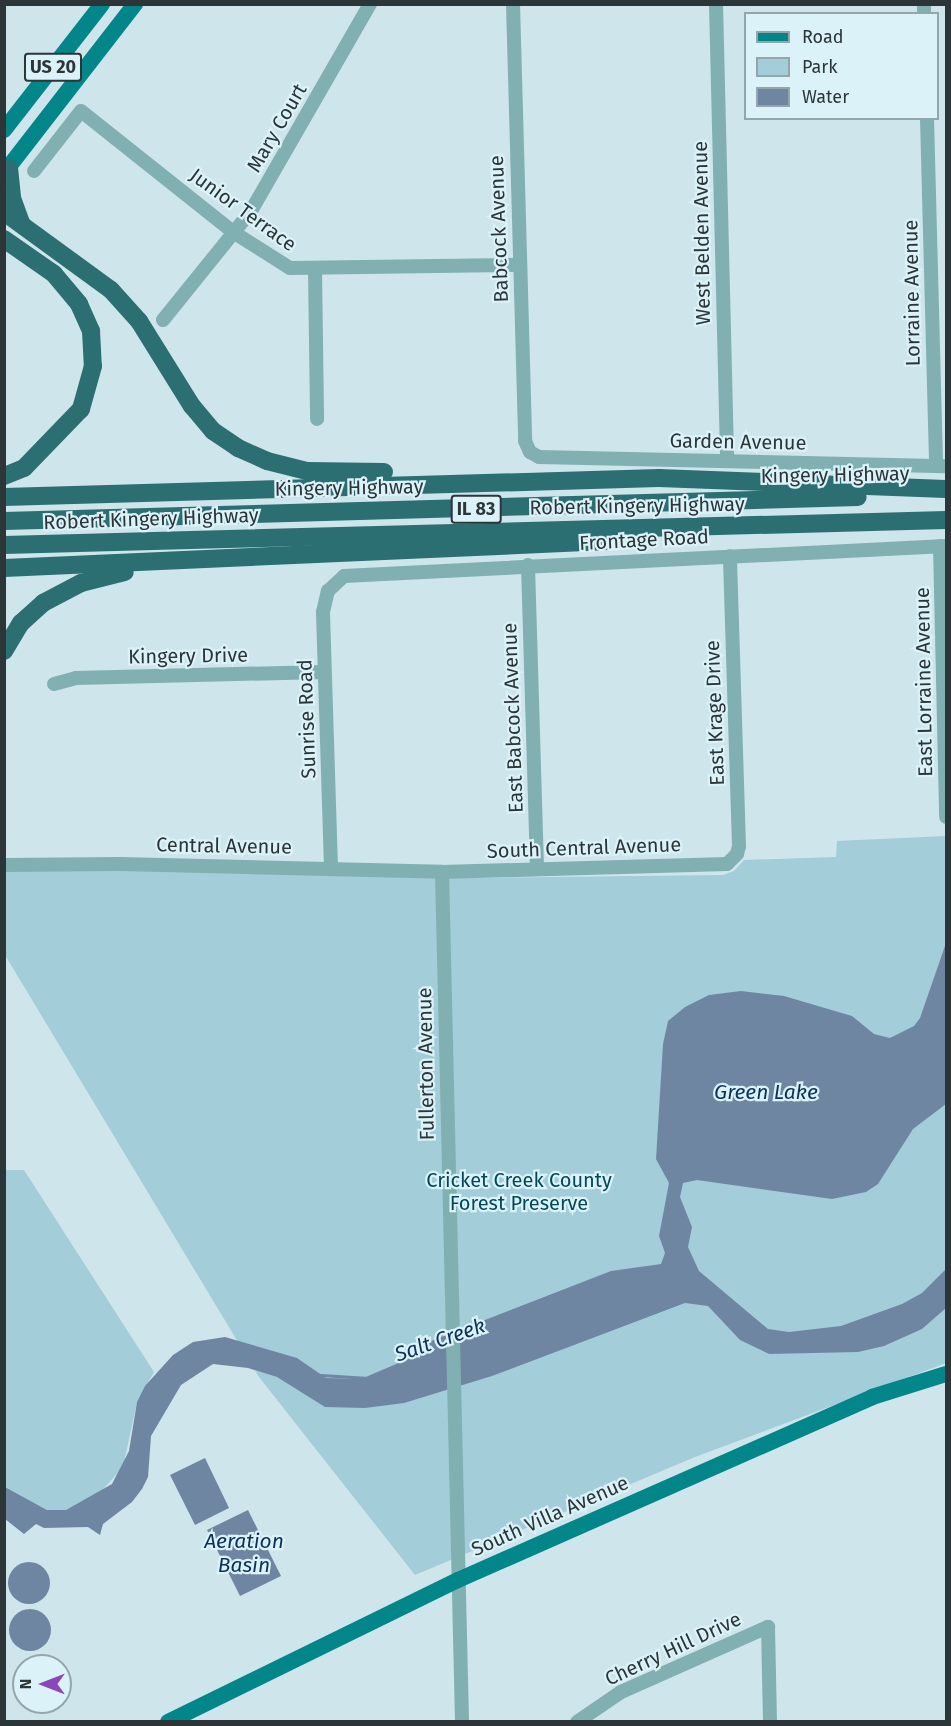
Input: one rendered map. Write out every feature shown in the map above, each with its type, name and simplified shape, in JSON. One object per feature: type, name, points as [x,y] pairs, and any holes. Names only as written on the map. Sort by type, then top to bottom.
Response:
[{"type":"highway","points":[[7,170],[12,198],[21,223]]},
{"type":"highway","points":[[4,212],[111,290],[139,321],[192,406],[213,431],[238,448],[267,461],[307,471],[439,472],[524,482]]},
{"type":"highway","points":[[4,476],[24,468],[81,409],[93,366],[91,331],[79,304],[54,274],[7,242]]},
{"type":"highway","points":[[4,497],[659,478],[946,489]]},
{"type":"highway","name":"Kingery Highway","points":[[4,521],[946,496]]},
{"type":"highway","name":"Robert Kingery Highway","points":[[4,545],[946,520]]},
{"type":"highway","points":[[4,651],[32,611],[55,595],[95,578],[118,573],[364,554],[839,524]]},
{"type":"highway","points":[[4,568],[364,554]]},
{"type":"main road","name":"US 20","points":[[4,130],[102,4]]},
{"type":"main road","name":"US 20","points":[[7,170],[135,4]]},
{"type":"main road","name":"South Villa Avenue","points":[[175,1720],[458,1580],[872,1397],[946,1374]]},
{"type":"street","name":"Mary Court","points":[[163,320],[233,232],[268,183],[370,4]]},
{"type":"street","name":"Babcock Avenue","points":[[513,4],[525,441],[530,452]]},
{"type":"street","name":"West Belden Avenue","points":[[716,4],[727,461]]},
{"type":"street","name":"Junior Terrace","points":[[34,171],[81,111],[233,232],[290,268],[315,270],[519,265]]},
{"type":"street","name":"Lorraine Avenue","points":[[927,120],[941,466]]},
{"type":"street","points":[[315,270],[317,419]]},
{"type":"street","name":"Garden Avenue","points":[[530,452],[538,457],[941,466]]},
{"type":"street","name":"Frontage Road","points":[[344,576],[943,546]]},
{"type":"street","name":"East Lorraine Avenue","points":[[943,546],[946,817]]},
{"type":"street","name":"East Krage Drive","points":[[727,864],[738,854],[739,846],[730,556]]},
{"type":"street","name":"East Babcock Avenue","points":[[528,565],[537,869]]},
{"type":"street","name":"Sunrise Road","points":[[331,868],[323,612],[328,591],[344,576]]},
{"type":"street","name":"Kingery Drive","points":[[54,684],[76,678],[324,672]]},
{"type":"street","name":"South Central Avenue","points":[[442,872],[727,864]]},
{"type":"street","name":"Central Avenue","points":[[4,865],[331,868],[442,872]]},
{"type":"street","name":"Fullerton Avenue","points":[[442,872],[452,1415],[462,1722]]},
{"type":"street","name":"Cherry Hill Drive","points":[[577,1722],[621,1692],[768,1627],[770,1722]]},
{"type":"green space","name":"Cricket Creek County Forest Preserve","points":[[946,836],[946,1363],[695,1457],[415,1575],[259,1377],[5,955],[5,866],[468,878],[723,875],[734,871],[744,860],[836,857],[837,841]]},
{"type":"green space","points":[[5,1170],[24,1170],[154,1372],[137,1402],[123,1467],[99,1494],[66,1510],[47,1510],[5,1487]]},
{"type":"water","name":"Green Lake","points":[[946,943],[946,1104],[913,1129],[878,1184],[866,1192],[832,1199],[697,1180],[683,1183],[680,1197],[692,1227],[688,1247],[699,1271],[768,1329],[789,1332],[841,1326],[902,1304],[922,1293],[946,1269],[946,1308],[922,1329],[884,1346],[858,1352],[769,1354],[740,1340],[708,1306],[685,1303],[492,1376],[404,1403],[365,1408],[325,1407],[277,1377],[248,1368],[213,1364],[181,1385],[151,1436],[148,1477],[142,1489],[132,1502],[103,1524],[100,1535],[88,1527],[44,1528],[36,1524],[24,1534],[5,1519],[5,1487],[47,1510],[66,1510],[112,1484],[129,1451],[137,1402],[145,1386],[173,1355],[193,1342],[225,1337],[297,1358],[326,1378],[361,1379],[415,1356],[431,1341],[611,1271],[661,1264],[665,1253],[659,1236],[669,1183],[656,1159],[663,1044],[668,1021],[685,1007],[709,995],[741,991],[784,996],[852,1016],[874,1034],[890,1038],[914,1026],[920,1018]]},
{"type":"water","name":"Aeration Basin","points":[[205,1458],[229,1508],[195,1525],[170,1475]]},
{"type":"water","name":"Aeration Basin","points":[[248,1510],[281,1576],[240,1596],[207,1530]]},
{"type":"water","points":[[29,1562],[44,1568],[50,1583],[44,1598],[29,1604],[14,1598],[8,1583],[14,1568]]},
{"type":"water","points":[[30,1609],[45,1615],[51,1630],[45,1645],[30,1651],[15,1645],[9,1630],[15,1615]]},
{"type":"waterway","name":"Salt Creek","points":[[321,1375],[368,1378]]}]
